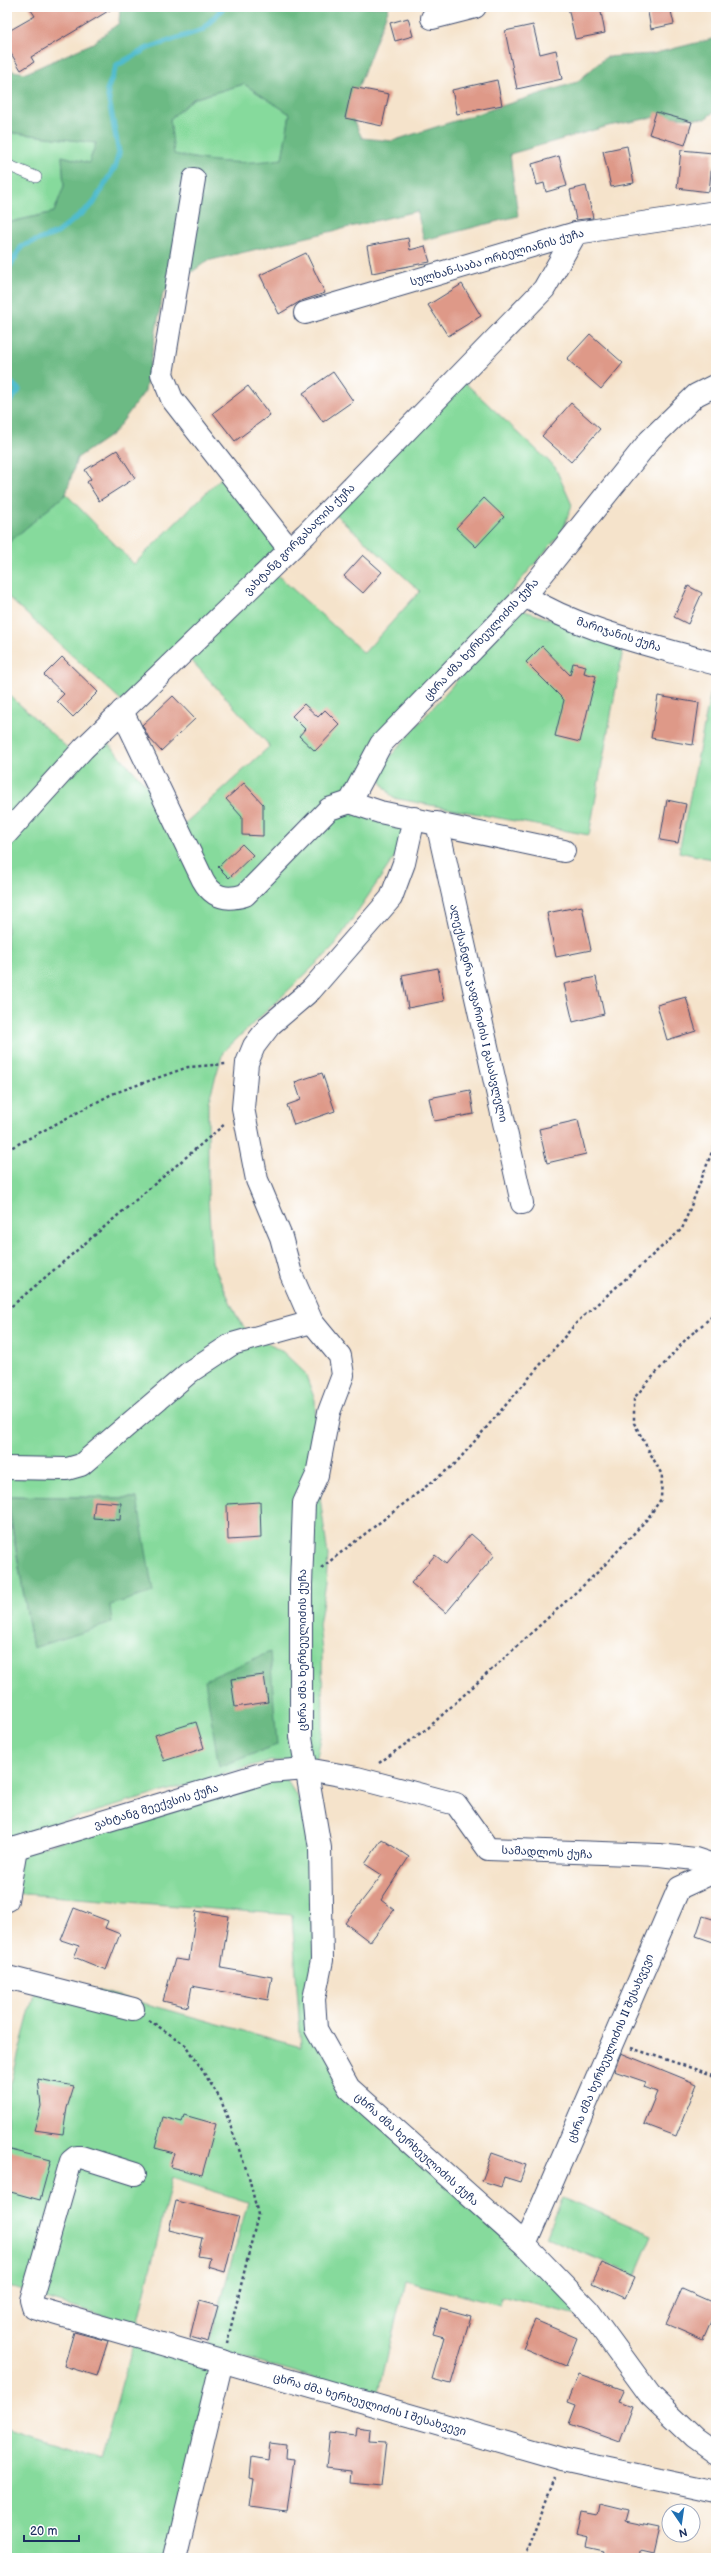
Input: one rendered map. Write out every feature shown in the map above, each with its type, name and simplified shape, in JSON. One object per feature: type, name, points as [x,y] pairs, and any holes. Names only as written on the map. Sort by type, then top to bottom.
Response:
[{"type":"street","points":[[432,18],[475,7]]},
{"type":"street","points":[[194,180],[162,374],[172,399],[289,550]]},
{"type":"street","name":"სულხან-საბა ორბელიანის ქუჩა","points":[[305,313],[576,233],[716,212]]},
{"type":"street","name":"ვახტანგ გორგასალის ქუჩა","points":[[7,833],[83,749],[289,550],[544,290],[576,233]]},
{"type":"street","name":"ცხრა ძმა ხერხეულიძის ქუჩა","points":[[350,802],[381,744],[525,596],[650,440],[696,395],[716,385]]},
{"type":"street","name":"მარიჯანის ქუჩა","points":[[525,596],[549,611],[584,624],[716,664]]},
{"type":"street","points":[[122,711],[203,880],[209,890],[220,898],[233,899],[245,895],[329,809],[350,802],[380,812],[564,851]]},
{"type":"street","name":"ცხრა ძმა ხერხეულიძის ქუჩა","points":[[414,818],[404,863],[391,898],[311,990],[270,1025],[254,1046],[247,1063],[243,1108],[257,1180],[281,1237],[299,1295],[312,1322],[340,1356],[343,1375],[329,1412],[317,1475],[304,1503],[300,1585],[301,1737],[320,1848],[322,1960],[314,1999],[316,2029],[349,2088],[524,2245],[588,2310],[650,2395],[695,2438],[716,2452]]},
{"type":"street","name":"ალექსანდრა ჯაფარიძის I გასასვლელი","points":[[437,823],[522,1203]]},
{"type":"street","points":[[7,1468],[67,1469],[81,1465],[191,1371],[232,1344],[312,1322]]},
{"type":"street","name":"სამადლოს ქუჩა","points":[[307,1769],[357,1778],[456,1804],[488,1849],[659,1855],[696,1859],[716,1866]]},
{"type":"street","name":"ვახტანგ მეექვსის ქუჩა","points":[[12,1850],[268,1772],[307,1769]]},
{"type":"street","points":[[7,1900],[12,1850]]},
{"type":"street","name":"ცხრა ძმა ხერხეულიძის II შესახვევი","points":[[524,2245],[679,1888],[716,1871]]},
{"type":"street","points":[[7,1977],[133,2009]]},
{"type":"street","name":"ცხრა ძმა ხერხეულიძის I შესახვევი","points":[[135,2174],[80,2157],[76,2157],[71,2161],[31,2304],[36,2308],[562,2459],[716,2492]]},
{"type":"street","points":[[175,2558],[222,2361]]},
{"type":"lane","points":[[7,165],[36,177]]},
{"type":"path","points":[[7,1150],[112,1094],[188,1067],[247,1063]]},
{"type":"path","points":[[7,1310],[243,1108]]},
{"type":"path","points":[[300,1585],[455,1464],[578,1321],[682,1229],[715,1144]]},
{"type":"path","points":[[357,1778],[428,1728],[600,1570],[648,1518],[661,1499],[662,1475],[634,1423],[634,1398],[687,1338],[716,1313]]},
{"type":"path","points":[[133,2009],[187,2046],[221,2100],[249,2177],[258,2215],[222,2361]]},
{"type":"path","points":[[612,2042],[716,2076]]},
{"type":"path","points":[[524,2558],[562,2459]]},
{"type":"green space","points":[[120,7],[389,7],[349,111],[362,138],[392,141],[577,82],[606,57],[652,54],[716,38],[716,110],[705,119],[661,116],[608,126],[510,154],[518,216],[424,240],[417,211],[207,261],[163,293],[145,391],[114,433],[77,458],[66,494],[7,544],[7,223],[54,212],[64,186],[62,156],[89,163],[96,143],[7,132],[7,70],[26,73],[93,43],[119,23]],"holes":[[[244,84],[290,114],[282,159],[254,162],[228,162],[174,154],[170,119],[193,99]]]},
{"type":"green space","points":[[244,84],[290,114],[282,160],[240,163],[215,161],[173,154],[170,119],[193,99]]},
{"type":"green space","points":[[7,132],[96,143],[89,163],[62,156],[64,186],[54,212],[7,223]]},
{"type":"green space","points":[[462,380],[555,467],[572,505],[562,532],[375,750],[366,778],[366,785],[374,807],[419,821],[332,949],[223,1052],[208,1103],[208,1195],[212,1262],[238,1319],[248,1332],[78,1458],[7,1462],[7,839],[105,740],[183,825],[270,746],[190,659],[276,574],[364,653],[420,591],[335,514]]},
{"type":"green space","points":[[223,476],[281,548],[122,701],[7,596],[7,544],[66,494],[134,564]]},
{"type":"green space","points":[[519,609],[624,644],[589,835],[393,798],[381,782],[381,767]]},
{"type":"green space","points":[[714,675],[716,675],[716,860],[679,852]]},
{"type":"green space","points":[[7,693],[73,753],[7,822]]},
{"type":"green space","points":[[263,1341],[283,1352],[305,1373],[315,1400],[317,1475],[328,1556],[326,1583],[319,1625],[322,1651],[323,1727],[317,1758],[265,1762],[23,1833],[7,1841],[7,1500],[33,1648],[110,1605],[137,1498],[7,1496],[7,1472],[69,1474],[234,1349]]},
{"type":"green space","points":[[7,1496],[137,1498],[153,1592],[110,1605],[112,1623],[33,1648]]},
{"type":"green space","points":[[270,1652],[277,1745],[219,1767],[205,1680]]},
{"type":"green space","points":[[285,1777],[308,1815],[315,1958],[309,2033],[514,2241],[584,2317],[502,2296],[500,2305],[405,2281],[378,2396],[208,2347],[248,2202],[172,2178],[137,2326],[7,2286],[7,2099],[39,1974],[301,2047],[292,1915],[13,1893],[20,1853]]},
{"type":"green space","points":[[563,2197],[652,2235],[635,2275],[546,2237]]},
{"type":"green space","points":[[134,2341],[216,2366],[169,2558],[7,2558],[7,2429],[101,2458]]},
{"type":"building","points":[[29,7],[115,7],[31,57],[34,62],[21,70],[7,47],[7,32],[35,16]]},
{"type":"building","points":[[568,7],[600,7],[605,33],[575,39]]},
{"type":"building","points":[[647,7],[670,7],[674,24],[651,29]]},
{"type":"building","points":[[408,18],[413,36],[395,41],[390,23]]},
{"type":"building","points":[[533,25],[540,54],[556,50],[562,79],[517,89],[505,31]]},
{"type":"building","points":[[497,80],[502,105],[457,114],[452,90]]},
{"type":"building","points":[[352,87],[389,94],[382,126],[345,118]]},
{"type":"building","points":[[656,112],[692,122],[685,145],[649,134]]},
{"type":"building","points":[[627,146],[634,183],[611,187],[603,151]]},
{"type":"building","points":[[681,150],[713,153],[709,192],[677,188]]},
{"type":"building","points":[[559,156],[567,186],[546,192],[544,183],[537,185],[532,164]]},
{"type":"building","points":[[586,186],[593,218],[576,220],[570,190]]},
{"type":"building","points":[[408,238],[410,250],[425,246],[430,262],[372,273],[367,246]]},
{"type":"building","points":[[306,253],[325,293],[301,301],[279,314],[260,275]]},
{"type":"building","points":[[462,284],[481,316],[448,336],[428,305]]},
{"type":"building","points":[[590,334],[623,363],[601,389],[567,359]]},
{"type":"building","points":[[333,372],[353,401],[323,422],[303,393]]},
{"type":"building","points":[[248,386],[270,415],[235,441],[213,413]]},
{"type":"building","points":[[571,403],[600,429],[571,462],[542,436]]},
{"type":"building","points":[[117,450],[135,478],[99,501],[87,482],[91,479],[85,470]]},
{"type":"building","points":[[484,498],[504,517],[476,547],[456,528]]},
{"type":"building","points":[[363,555],[382,572],[363,593],[344,576]]},
{"type":"building","points":[[688,586],[702,593],[688,624],[674,617]]},
{"type":"building","points":[[542,646],[570,675],[573,663],[586,666],[584,673],[596,676],[580,742],[555,736],[564,700],[526,662]]},
{"type":"building","points":[[62,657],[98,692],[73,717],[57,701],[64,694],[44,675]]},
{"type":"building","points":[[173,696],[195,719],[161,751],[149,738],[142,725]]},
{"type":"building","points":[[658,696],[699,703],[693,745],[651,738]]},
{"type":"building","points":[[304,704],[318,717],[325,710],[340,725],[315,751],[299,736],[305,729],[292,716]]},
{"type":"building","points":[[244,783],[263,804],[263,836],[242,835],[242,817],[226,799]]},
{"type":"building","points":[[667,800],[686,804],[678,843],[660,840]]},
{"type":"building","points":[[242,844],[253,855],[229,878],[218,867]]},
{"type":"building","points":[[582,906],[591,950],[556,957],[547,913]]},
{"type":"building","points":[[438,968],[444,1001],[408,1008],[402,975]]},
{"type":"building","points":[[596,977],[604,1014],[573,1022],[564,984]]},
{"type":"building","points":[[686,997],[696,1031],[667,1040],[657,1005]]},
{"type":"building","points":[[322,1073],[335,1111],[294,1125],[287,1105],[301,1100],[295,1082]]},
{"type":"building","points":[[470,1090],[474,1114],[434,1121],[429,1098]]},
{"type":"building","points":[[578,1120],[586,1154],[547,1163],[539,1129]]},
{"type":"building","points":[[95,1501],[121,1503],[120,1520],[93,1518]]},
{"type":"building","points":[[260,1502],[261,1538],[228,1540],[227,1504]]},
{"type":"building","points":[[471,1534],[495,1555],[446,1613],[411,1583],[435,1555],[446,1564]]},
{"type":"building","points":[[264,1675],[268,1702],[235,1707],[231,1679]]},
{"type":"building","points":[[196,1722],[204,1748],[164,1761],[155,1735]]},
{"type":"building","points":[[382,1839],[409,1857],[381,1900],[394,1910],[370,1942],[345,1923],[382,1875],[365,1864]]},
{"type":"building","points":[[74,1908],[108,1921],[105,1928],[120,1934],[106,1970],[74,1957],[79,1946],[61,1940]]},
{"type":"building","points":[[196,1911],[229,1916],[221,1968],[272,1977],[268,2000],[192,1986],[188,2007],[163,2001],[175,1959],[189,1961]]},
{"type":"building","points":[[703,1916],[716,1920],[716,1943],[696,1936]]},
{"type":"building","points":[[621,2053],[697,2084],[676,2136],[644,2124],[657,2092],[644,2087],[646,2082],[614,2071]]},
{"type":"building","points":[[38,2079],[74,2086],[67,2108],[63,2134],[34,2130],[41,2106]]},
{"type":"building","points":[[184,2115],[216,2124],[202,2175],[170,2167],[174,2153],[155,2148],[163,2117],[182,2122]]},
{"type":"building","points":[[7,2149],[51,2160],[40,2200],[7,2191]]},
{"type":"building","points":[[492,2153],[526,2165],[520,2182],[504,2177],[501,2187],[482,2181]]},
{"type":"building","points":[[176,2201],[239,2216],[225,2272],[208,2267],[210,2258],[198,2256],[202,2238],[169,2230]]},
{"type":"building","points":[[602,2263],[634,2278],[625,2298],[592,2283]]},
{"type":"building","points":[[682,2289],[716,2304],[716,2311],[703,2340],[666,2324]]},
{"type":"building","points":[[199,2301],[218,2306],[208,2342],[190,2337]]},
{"type":"building","points":[[441,2308],[471,2316],[451,2384],[432,2379],[444,2337],[433,2334]]},
{"type":"building","points":[[535,2320],[577,2338],[566,2366],[523,2348]]},
{"type":"building","points":[[74,2332],[108,2341],[97,2376],[64,2366]]},
{"type":"building","points":[[579,2374],[624,2390],[619,2401],[632,2406],[619,2442],[569,2424],[576,2405],[568,2402]]},
{"type":"building","points":[[356,2427],[371,2429],[370,2441],[386,2442],[381,2486],[350,2483],[351,2471],[326,2468],[330,2433],[355,2436]]},
{"type":"building","points":[[270,2443],[286,2445],[285,2458],[294,2459],[287,2512],[250,2507],[254,2479],[250,2478],[252,2457],[268,2460]]},
{"type":"building","points":[[599,2503],[628,2510],[625,2521],[659,2528],[653,2554],[640,2551],[639,2558],[603,2558],[605,2551],[587,2547],[589,2538],[576,2535],[581,2511],[597,2514]]},
{"type":"waterway","points":[[7,271],[22,246],[57,233],[93,204],[115,167],[119,153],[107,90],[117,65],[148,48],[202,30],[224,7]]},
{"type":"waterway","points":[[7,379],[19,390],[7,405]]}]
